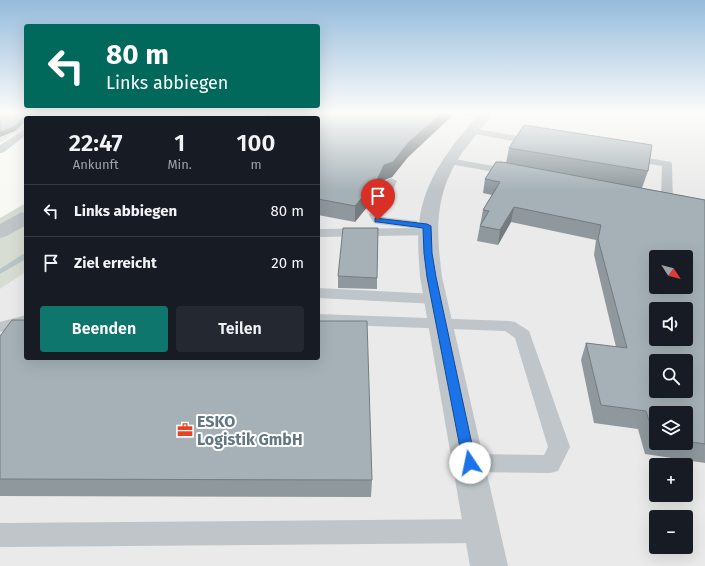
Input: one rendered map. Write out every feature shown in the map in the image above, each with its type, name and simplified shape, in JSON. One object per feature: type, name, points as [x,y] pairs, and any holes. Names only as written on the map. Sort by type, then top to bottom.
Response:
[{"type":"street","points":[[463,138],[448,161],[434,190],[427,229],[428,253],[489,566]]},
{"type":"street","points":[[0,232],[24,218]]},
{"type":"lane","points":[[0,150],[16,138]]},
{"type":"lane","points":[[531,138],[546,144]]},
{"type":"lane","points":[[622,156],[667,164],[667,202],[645,198]]},
{"type":"lane","points":[[448,161],[525,174]]},
{"type":"lane","points":[[391,181],[375,215],[378,220],[427,229]]},
{"type":"lane","points":[[320,233],[427,229]]},
{"type":"lane","points":[[320,293],[436,299]]},
{"type":"lane","points":[[320,319],[509,326],[523,335],[559,447],[550,464],[470,463]]},
{"type":"lane","points":[[0,327],[24,321]]},
{"type":"lane","points":[[0,535],[364,534],[482,531]]},
{"type":"shaded area","points":[[0,138],[7,138],[0,143]]},
{"type":"shaded area","points":[[320,138],[705,138],[705,566],[0,566],[0,289],[24,273],[24,360],[320,360]]},
{"type":"shaded area","points":[[24,204],[24,273],[0,289],[0,218]]},
{"type":"building","points":[[320,138],[413,138],[393,162],[384,165],[377,180],[355,206],[320,199]]},
{"type":"building","points":[[515,138],[610,138],[652,145],[648,171],[509,148]]},
{"type":"building","points":[[496,162],[705,200],[705,444],[693,442],[693,406],[649,406],[649,420],[646,411],[601,405],[586,343],[627,348],[598,239],[601,225],[514,207],[500,230],[480,226],[489,211],[483,210],[500,182],[485,179]]},
{"type":"building","points":[[343,228],[378,228],[377,278],[338,276]]},
{"type":"building","name":"ESKO Logistik GmbH","points":[[12,320],[24,320],[24,360],[320,360],[320,321],[367,321],[372,480],[0,479],[0,336]]},
{"type":"waterway","points":[[0,272],[24,257]]},
{"type":"place","name":"ESKO Logistik GmbH","points":[[185,430]]},
{"type":"route","points":[[378,220],[427,226],[431,277],[470,463]]}]
